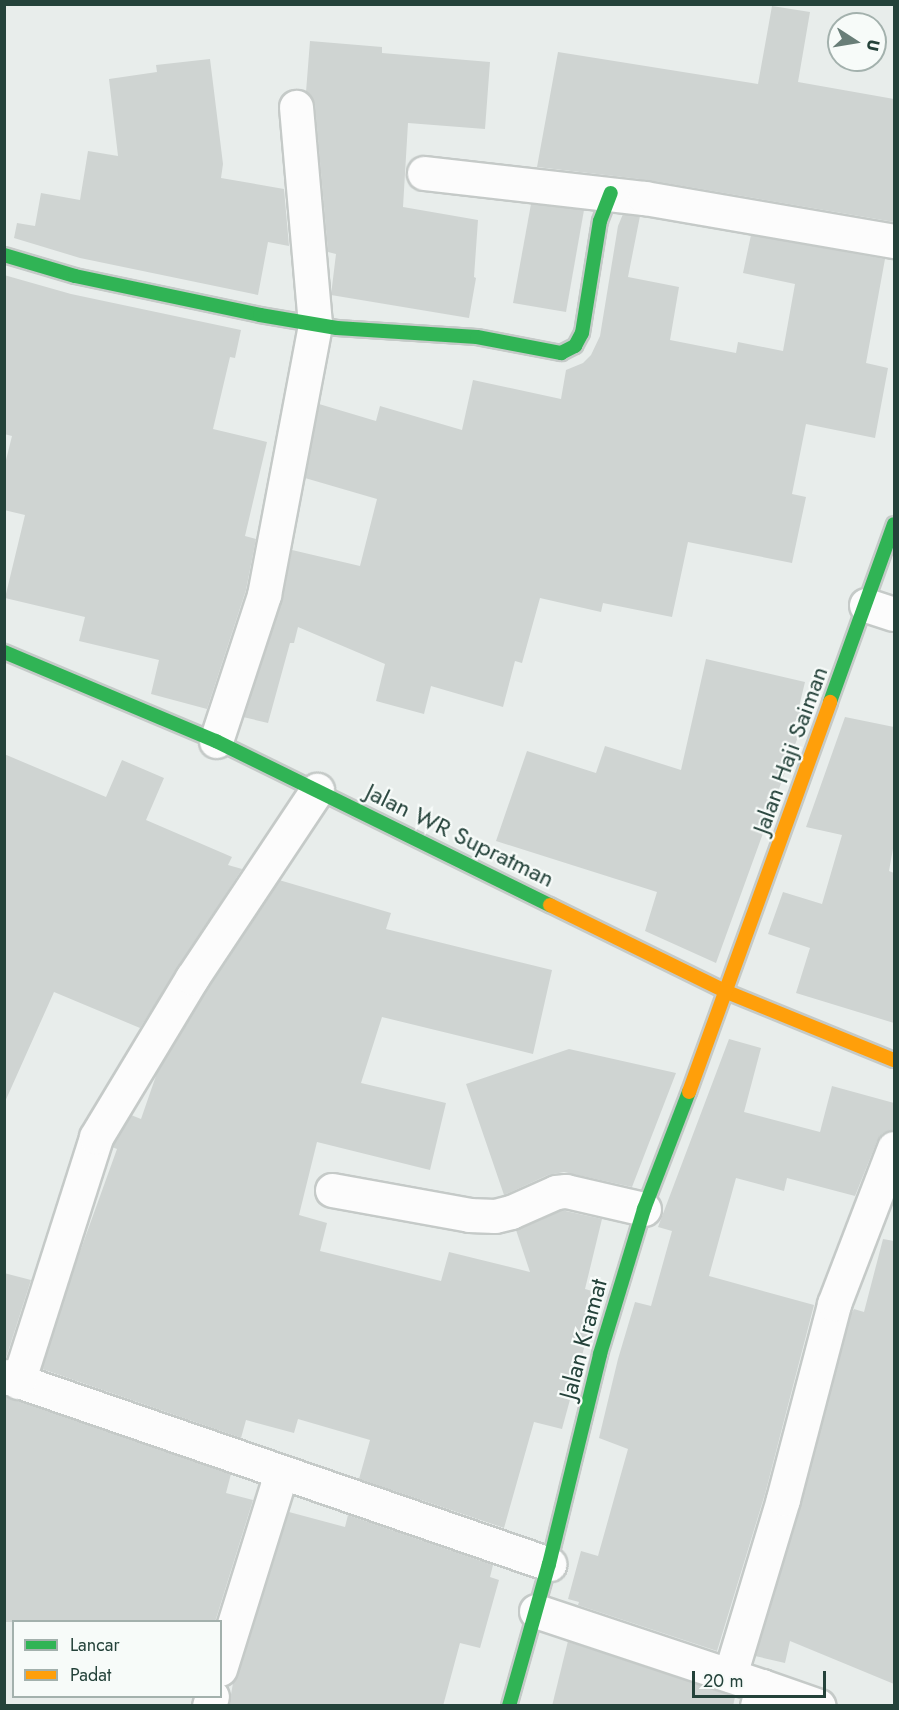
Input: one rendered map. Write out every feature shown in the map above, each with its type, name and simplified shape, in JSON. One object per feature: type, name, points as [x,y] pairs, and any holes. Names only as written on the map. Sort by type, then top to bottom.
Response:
[{"type":"street","points":[[216,741],[264,595],[315,324],[296,107]]},
{"type":"street","points":[[424,173],[610,193],[894,241]]},
{"type":"street","points":[[4,255],[75,276],[337,328],[477,337],[561,353],[575,346],[582,333],[600,221],[610,193]]},
{"type":"street","name":"Jalan Haji Saiman","points":[[727,992],[880,609],[894,524]]},
{"type":"street","name":"Jalan WR Supratman","points":[[4,652],[216,741],[727,992],[894,1060]]},
{"type":"street","points":[[317,790],[192,978],[96,1137],[11,1379],[549,1564]]},
{"type":"street","name":"Jalan Kramat","points":[[509,1706],[549,1564],[600,1354],[644,1209],[727,992]]},
{"type":"street","points":[[730,1675],[783,1499],[834,1304],[894,1148]]},
{"type":"street","points":[[332,1190],[469,1215],[495,1216],[511,1212],[555,1192],[566,1191],[644,1209]]},
{"type":"street","points":[[222,1663],[281,1473]]},
{"type":"street","points":[[536,1611],[730,1675],[759,1696],[819,1706]]},
{"type":"building","points":[[772,6],[810,12],[798,82],[894,99],[894,222],[648,180],[537,167],[558,52],[758,84]]},
{"type":"building","points":[[310,41],[382,47],[382,53],[490,62],[485,129],[408,123],[403,207],[478,220],[474,277],[476,278],[469,318],[331,295],[336,254],[328,252],[315,105],[306,92]]},
{"type":"building","points":[[210,59],[223,164],[221,178],[284,189],[289,246],[268,242],[258,295],[80,258],[14,238],[17,223],[35,226],[41,193],[80,200],[88,151],[118,156],[109,79],[157,72],[156,65]]},
{"type":"building","points":[[531,204],[584,210],[566,312],[513,303]]},
{"type":"building","points":[[623,214],[640,216],[628,277],[679,287],[670,340],[736,353],[738,342],[783,351],[795,284],[743,273],[751,235],[885,259],[866,363],[888,368],[875,438],[806,424],[792,494],[806,497],[792,563],[688,542],[672,617],[603,603],[601,612],[540,598],[522,663],[515,661],[503,707],[431,686],[424,714],[376,701],[385,664],[298,627],[294,643],[290,643],[268,723],[243,717],[282,601],[292,550],[360,566],[377,499],[305,478],[319,404],[376,421],[380,406],[462,430],[473,380],[561,399],[566,370],[583,363],[591,355],[600,336],[618,226]]},
{"type":"building","points":[[4,275],[71,294],[241,330],[235,358],[230,357],[213,429],[267,442],[245,536],[256,539],[246,590],[207,709],[151,694],[159,660],[79,641],[85,617],[5,598],[25,515],[4,510],[4,468],[12,436],[4,434]]},
{"type":"building","points":[[706,659],[805,682],[799,707],[808,709],[716,963],[645,931],[657,892],[496,841],[527,751],[596,773],[605,746],[681,770]]},
{"type":"building","points":[[845,717],[894,727],[894,843],[889,871],[894,873],[894,1023],[796,993],[810,948],[768,934],[783,892],[822,904],[842,835],[806,827]]},
{"type":"building","points":[[4,754],[106,797],[122,760],[164,778],[146,820],[232,857],[228,865],[242,869],[140,1028],[54,992],[4,1104]]},
{"type":"building","points":[[279,880],[391,913],[386,929],[552,970],[533,1054],[382,1017],[361,1083],[446,1103],[430,1170],[317,1142],[299,1215],[327,1223],[320,1251],[441,1281],[449,1252],[530,1272],[516,1230],[561,1210],[602,1219],[585,1289],[599,1293],[562,1429],[534,1422],[504,1528],[359,1479],[370,1440],[298,1419],[294,1433],[246,1420],[241,1438],[42,1369],[73,1271],[117,1149],[112,1147],[131,1115],[141,1119],[158,1070],[208,988]]},
{"type":"building","points":[[729,1039],[761,1048],[744,1112],[820,1132],[832,1086],[894,1103],[894,1130],[883,1133],[877,1141],[855,1196],[787,1178],[784,1191],[736,1178],[709,1276],[814,1305],[765,1494],[717,1651],[578,1605],[579,1602],[568,1599],[581,1551],[598,1556],[628,1449],[599,1438],[618,1359],[635,1302],[651,1306],[672,1231],[658,1227]]},
{"type":"building","points":[[569,1049],[676,1073],[632,1187],[564,1172],[548,1175],[504,1195],[466,1084]]},
{"type":"building","points":[[883,1239],[894,1241],[894,1684],[790,1641],[785,1663],[755,1656],[801,1504],[851,1314],[854,1309],[864,1312]]},
{"type":"building","points":[[4,1273],[31,1280],[6,1358],[4,1358]]},
{"type":"building","points":[[4,1396],[231,1474],[226,1493],[253,1500],[216,1620],[12,1620],[12,1622],[4,1622]]},
{"type":"building","points":[[289,1512],[345,1527],[348,1515],[493,1565],[490,1577],[499,1580],[480,1648],[460,1643],[443,1706],[229,1706],[233,1683],[238,1675]]},
{"type":"building","points":[[568,1641],[735,1697],[733,1706],[552,1706]]},
{"type":"traffic: fast","points":[[4,255],[75,276],[260,315],[337,328],[477,337],[561,353],[575,346],[582,333],[600,221],[611,193]]},
{"type":"traffic: fast","points":[[830,702],[894,524]]},
{"type":"traffic: fast","points":[[4,652],[216,741],[550,905]]},
{"type":"traffic: fast","points":[[509,1706],[549,1564],[600,1354],[644,1209],[689,1092]]},
{"type":"traffic: slow","points":[[689,1092],[830,702]]},
{"type":"traffic: slow","points":[[550,905],[727,992],[894,1060]]}]
